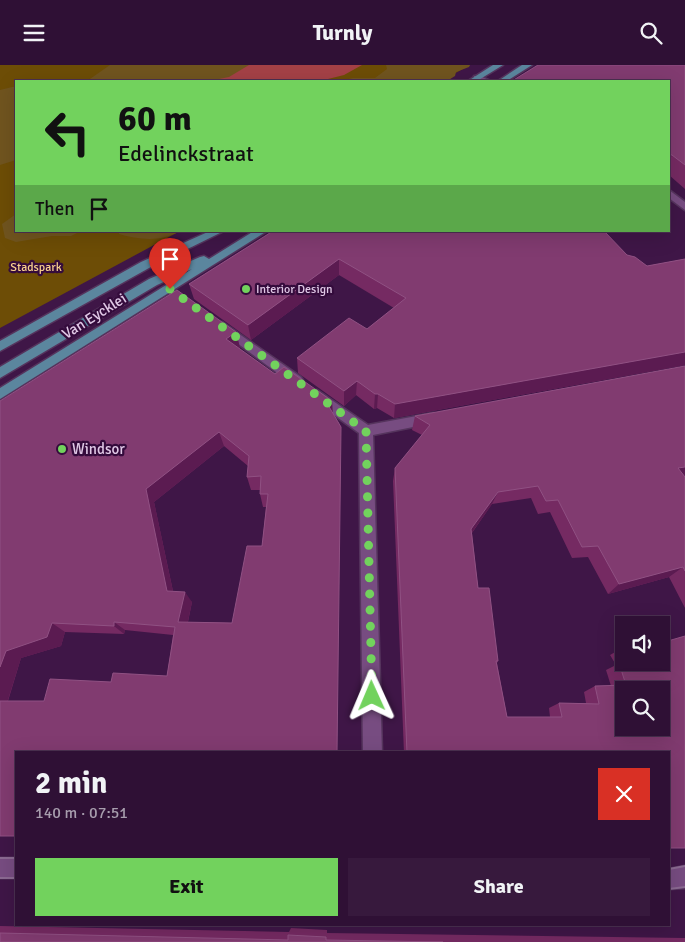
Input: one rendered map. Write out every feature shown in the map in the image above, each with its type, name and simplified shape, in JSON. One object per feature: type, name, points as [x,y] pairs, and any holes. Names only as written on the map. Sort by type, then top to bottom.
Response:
[{"type":"main road","points":[[474,79],[499,65]]},
{"type":"main road","points":[[504,80],[528,65]]},
{"type":"main road","name":"Van Eycklei","points":[[0,347],[145,265],[217,232]]},
{"type":"main road","name":"Van Eycklei","points":[[0,394],[260,232]]},
{"type":"main road","name":"Van Eycklei","points":[[0,373],[153,282],[193,263],[232,251]]},
{"type":"street","points":[[670,194],[685,207]]},
{"type":"street","points":[[170,289],[182,297]]},
{"type":"street","points":[[214,320],[366,431],[443,417]]},
{"type":"street","points":[[366,431],[373,751]]},
{"type":"street","points":[[0,868],[15,868]]},
{"type":"street","points":[[670,879],[685,877]]},
{"type":"green space","name":"Stadspark","points":[[0,65],[470,65],[443,80],[15,80],[15,232],[178,232],[0,328]]},
{"type":"shaded area","points":[[110,65],[255,65],[234,80],[88,80]]},
{"type":"shaded area","points":[[249,65],[362,65],[344,75],[324,80],[214,80],[229,77]]},
{"type":"shaded area","points":[[386,65],[470,65],[456,72],[455,76],[449,80],[344,80],[375,78],[387,69]]},
{"type":"shaded area","points":[[15,87],[15,160],[0,165],[0,90]]},
{"type":"shaded area","points":[[15,215],[15,232],[79,232],[71,236],[52,236],[16,242],[5,238],[2,224]]},
{"type":"shaded area","points":[[119,232],[178,232],[166,237],[150,239],[119,234]]},
{"type":"building","points":[[538,65],[685,65],[685,165],[670,155],[670,80],[514,80]]},
{"type":"building","points":[[271,232],[605,232],[627,255],[635,257],[647,266],[685,259],[685,352],[395,404],[375,394],[357,381],[344,391],[297,358],[349,318],[367,329],[406,298],[339,259],[248,325],[189,284]]},
{"type":"building","points":[[177,290],[236,332],[226,339],[275,374],[284,367],[332,401],[328,405],[341,427],[337,751],[15,751],[15,836],[0,836],[0,701],[44,701],[50,679],[111,682],[113,673],[167,676],[175,627],[114,622],[114,626],[52,623],[47,637],[6,651],[0,667],[0,401]],"holes":[[[219,432],[249,456],[247,477],[261,476],[260,494],[268,494],[262,546],[247,546],[232,623],[178,622],[185,592],[167,591],[146,489]]]},
{"type":"building","points":[[685,366],[685,467],[678,468],[685,477],[685,571],[683,567],[619,584],[598,546],[582,547],[558,500],[546,501],[538,486],[498,492],[471,529],[478,588],[489,588],[498,661],[496,661],[507,717],[562,717],[559,703],[599,704],[595,686],[615,685],[615,736],[670,736],[670,681],[625,681],[622,671],[670,671],[670,640],[685,636],[685,848],[670,848],[670,751],[407,751],[395,468],[430,425],[415,416]]},
{"type":"building","points":[[0,933],[288,940],[288,935],[326,937],[326,940],[443,942],[0,942]]},
{"type":"tram line","points":[[0,858],[15,858]]},
{"type":"tram line","points":[[670,869],[685,866]]},
{"type":"tram line","points":[[0,878],[15,878]]},
{"type":"tram line","points":[[670,889],[685,887]]},
{"type":"place","name":"Interior Design","points":[[246,289]]},
{"type":"place","name":"Windsor","points":[[62,449]]},
{"type":"route","points":[[170,289],[366,431],[372,696]]}]
